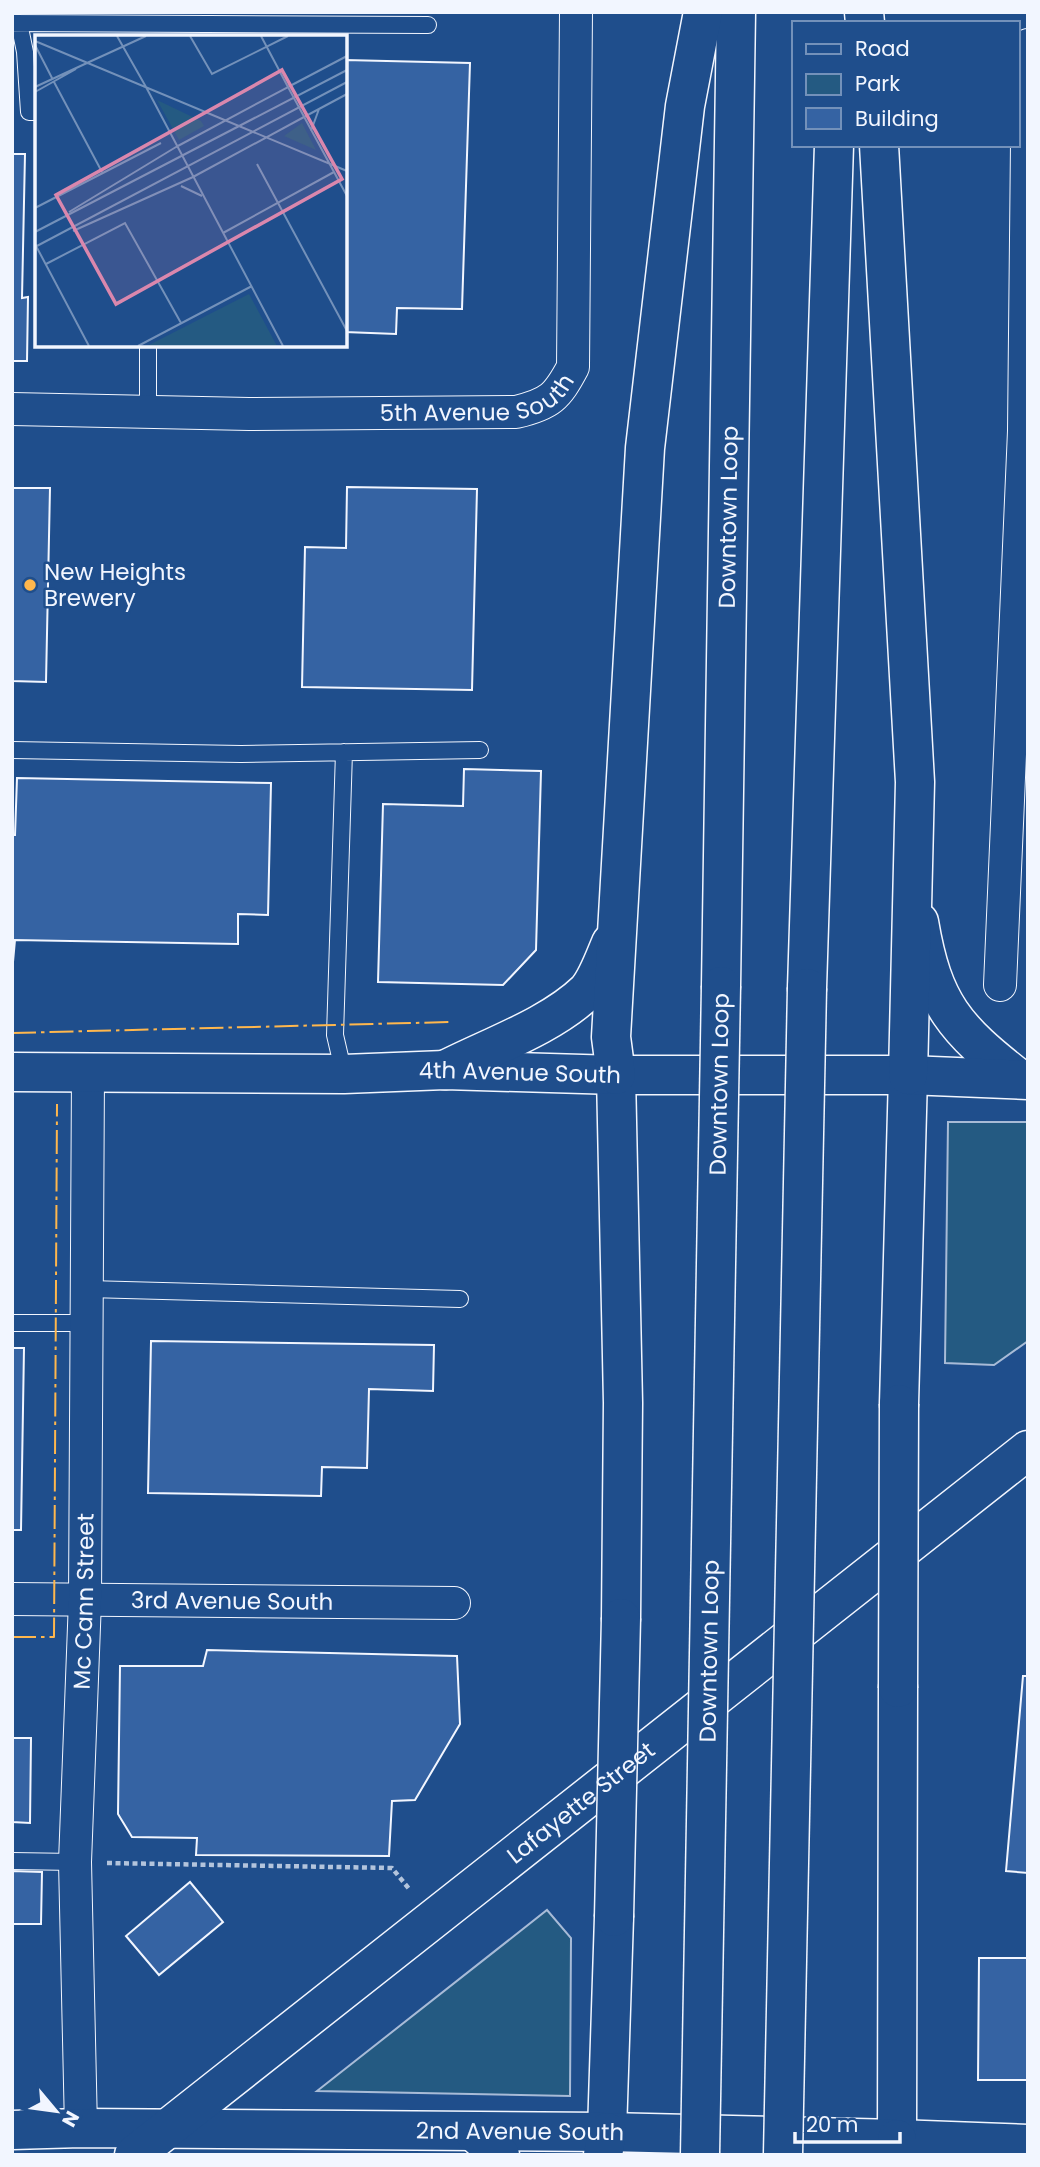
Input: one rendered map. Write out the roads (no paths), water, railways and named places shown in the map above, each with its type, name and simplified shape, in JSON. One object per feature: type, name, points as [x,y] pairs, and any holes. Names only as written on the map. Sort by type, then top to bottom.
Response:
[{"type":"main road","points":[[605,2143],[614,1917],[623,1403],[616,1076],[611,1037],[645,447],[685,106],[703,12]]},
{"type":"main road","name":"Downtown Loop","points":[[700,2155],[736,12]]},
{"type":"main road","points":[[783,2155],[807,988],[834,147]]},
{"type":"main road","points":[[878,147],[915,782],[899,1404],[897,2147]]},
{"type":"main road","points":[[913,886],[925,961],[949,1015],[969,1040],[1023,1080]]},
{"type":"main road","points":[[446,1070],[547,1019],[589,989],[611,944],[621,892]]},
{"type":"main road","name":"4th Avenue South","points":[[12,1072],[344,1074],[446,1070],[616,1076],[908,1075],[1023,1080]]},
{"type":"main road","name":"Lafayette Street","points":[[134,2155],[1028,1450]]},
{"type":"main road","name":"2nd Avenue South","points":[[12,2130],[165,2129],[487,2143],[897,2147],[1028,2144]]},
{"type":"street","name":"5th Avenue South","points":[[12,409],[249,414],[516,412],[540,406],[558,395],[573,367],[576,12]]},
{"type":"street","points":[[1000,985],[1018,761],[1020,697],[1026,431],[1028,45]]},
{"type":"street","name":"Mc Cann Street","points":[[81,2128],[75,1862],[85,1600],[88,1074]]},
{"type":"street","name":"3rd Avenue South","points":[[12,1599],[454,1604]]},
{"type":"lane","points":[[26,112],[24,52],[15,23],[428,25]]},
{"type":"lane","points":[[148,346],[148,412]]},
{"type":"lane","points":[[12,750],[241,754],[480,750]]},
{"type":"lane","points":[[344,752],[335,1035],[344,1074]]},
{"type":"lane","points":[[88,1289],[460,1299]]},
{"type":"lane","points":[[12,1324],[88,1323]]},
{"type":"lane","points":[[12,1861],[75,1862]]},
{"type":"place","name":"New Heights Brewery","points":[[30,585]]}]
